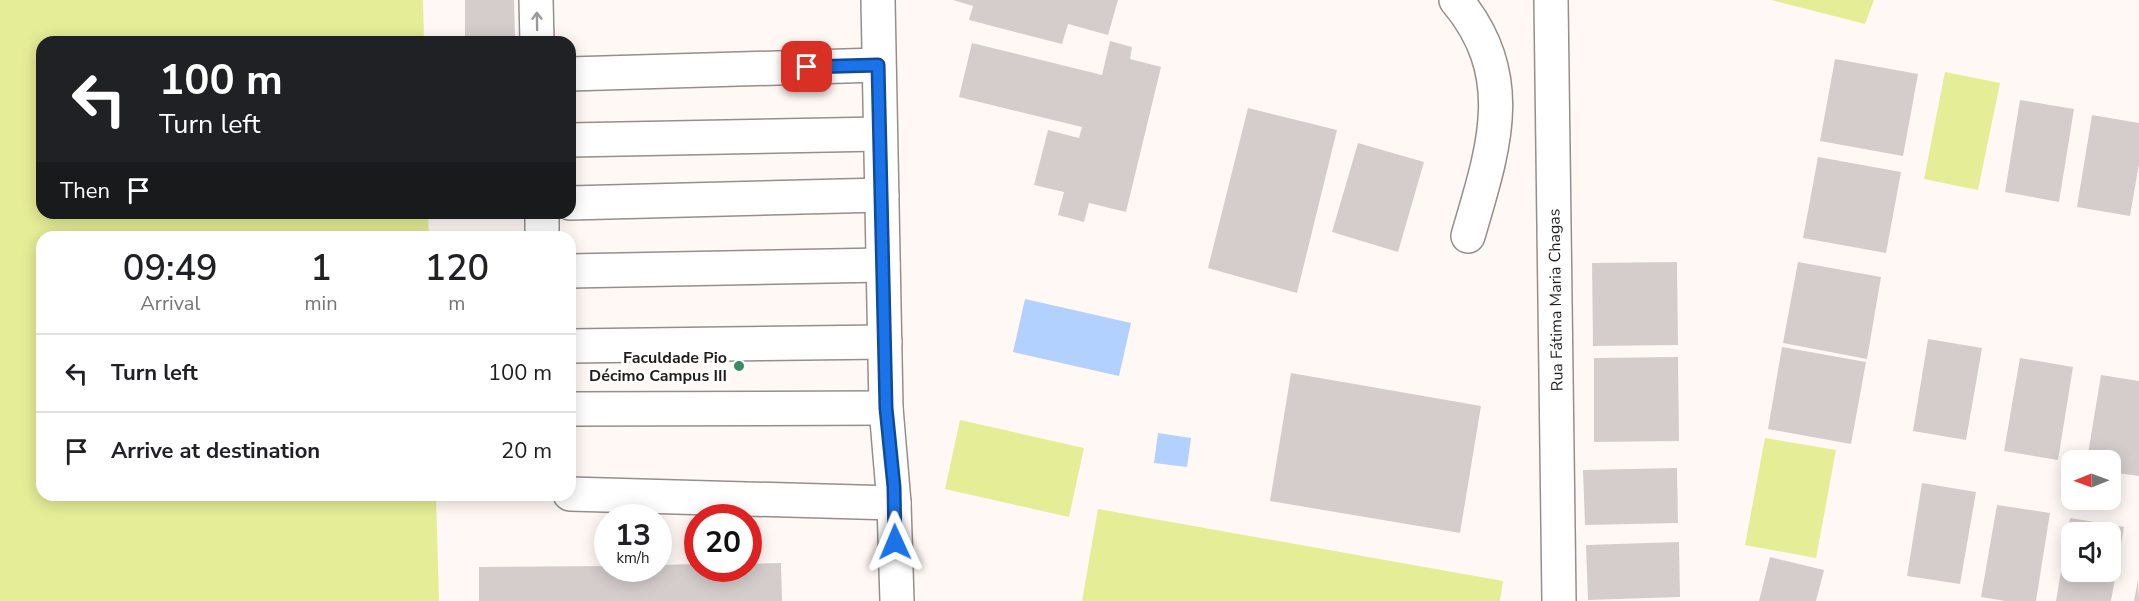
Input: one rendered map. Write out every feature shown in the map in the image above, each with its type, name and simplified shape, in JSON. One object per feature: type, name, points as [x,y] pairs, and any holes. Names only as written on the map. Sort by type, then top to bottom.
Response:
[{"type":"street","points":[[536,0],[537,36]]},
{"type":"street","points":[[878,0],[886,408],[894,503],[897,601]]},
{"type":"street","points":[[1456,0],[1486,44],[1497,90],[1492,154],[1468,236]]},
{"type":"street","name":"Rua Fátima Maria Chagas","points":[[1551,0],[1559,601]]},
{"type":"street","points":[[576,74],[878,65]]},
{"type":"street","points":[[576,140],[880,134]]},
{"type":"street","points":[[576,203],[882,195]]},
{"type":"street","points":[[576,271],[883,265]]},
{"type":"street","points":[[576,346],[885,342]]},
{"type":"street","points":[[576,409],[886,408]]},
{"type":"street","points":[[576,494],[894,503]]},
{"type":"green space","points":[[0,0],[423,0],[424,36],[36,36],[36,219],[428,219],[429,231],[36,231],[36,501],[436,501],[439,601],[0,601]]},
{"type":"green space","points":[[1771,0],[1874,0],[1865,24]]},
{"type":"green space","points":[[1945,72],[2000,83],[1978,190],[1924,179]]},
{"type":"green space","points":[[960,420],[1084,448],[1069,517],[945,489]]},
{"type":"green space","points":[[1765,438],[1836,450],[1816,558],[1745,545]]},
{"type":"green space","points":[[1098,509],[1503,581],[1500,601],[1082,601]]},
{"type":"water","points":[[1025,299],[1131,323],[1119,376],[1013,352]]},
{"type":"water","points":[[1158,433],[1191,438],[1187,467],[1154,463]]},
{"type":"building","points":[[465,0],[514,0],[515,36],[465,36]]},
{"type":"building","points":[[953,0],[1118,0],[1108,35],[1068,24],[1062,44],[969,20],[973,6]]},
{"type":"building","points":[[1110,41],[1132,47],[1130,59],[1161,67],[1126,212],[1089,203],[1084,222],[1058,215],[1064,192],[1034,185],[1048,130],[1079,138],[1082,127],[959,97],[972,43],[1102,75]]},
{"type":"building","points":[[1835,59],[1918,74],[1903,156],[1820,141]]},
{"type":"building","points":[[2020,100],[2074,109],[2059,202],[2005,192]]},
{"type":"building","points":[[1248,108],[1337,130],[1297,293],[1208,268]]},
{"type":"building","points":[[2092,115],[2139,123],[2139,164],[2130,216],[2077,207]]},
{"type":"building","points":[[1358,143],[1424,162],[1398,252],[1332,232]]},
{"type":"building","points":[[1818,157],[1901,172],[1886,253],[1803,238]]},
{"type":"building","points":[[1677,262],[1678,345],[1593,346],[1592,263]]},
{"type":"building","points":[[1798,262],[1881,277],[1867,359],[1783,343]]},
{"type":"building","points":[[1928,339],[1982,348],[1966,440],[1913,431]]},
{"type":"building","points":[[1782,347],[1866,362],[1851,444],[1768,429]]},
{"type":"building","points":[[1678,357],[1679,441],[1594,442],[1594,358]]},
{"type":"building","points":[[2020,358],[2073,367],[2058,460],[2004,451]]},
{"type":"building","points":[[1291,373],[1481,406],[1460,533],[1270,501]]},
{"type":"building","points":[[2101,375],[2139,381],[2139,476],[2121,474],[2121,450],[2089,450]]},
{"type":"building","points":[[1677,468],[1678,523],[1585,525],[1583,470]]},
{"type":"building","points":[[1922,483],[1976,492],[1960,584],[1907,576]]},
{"type":"building","points":[[1997,505],[2050,513],[2036,601],[2005,601],[1981,597]]},
{"type":"building","points":[[2070,518],[2094,522],[2069,522]]},
{"type":"building","points":[[2121,526],[2124,527],[2121,544]]},
{"type":"building","points":[[1679,542],[1680,597],[1588,600],[1586,545]]},
{"type":"building","points":[[1770,557],[1824,570],[1816,601],[1759,601]]},
{"type":"building","points":[[781,563],[782,601],[479,601],[479,567],[594,566],[594,582],[672,582],[672,565],[684,564],[684,582],[762,582],[762,564]]},
{"type":"building","points":[[2061,571],[2061,582],[2114,582],[2111,601],[2056,601]]},
{"type":"building","points":[[2138,580],[2139,601],[2134,601]]},
{"type":"place","name":"Faculdade Pio Décimo Campus III","points":[[739,366]]},
{"type":"route","points":[[807,67],[878,65],[886,408],[894,487],[895,542]]}]
